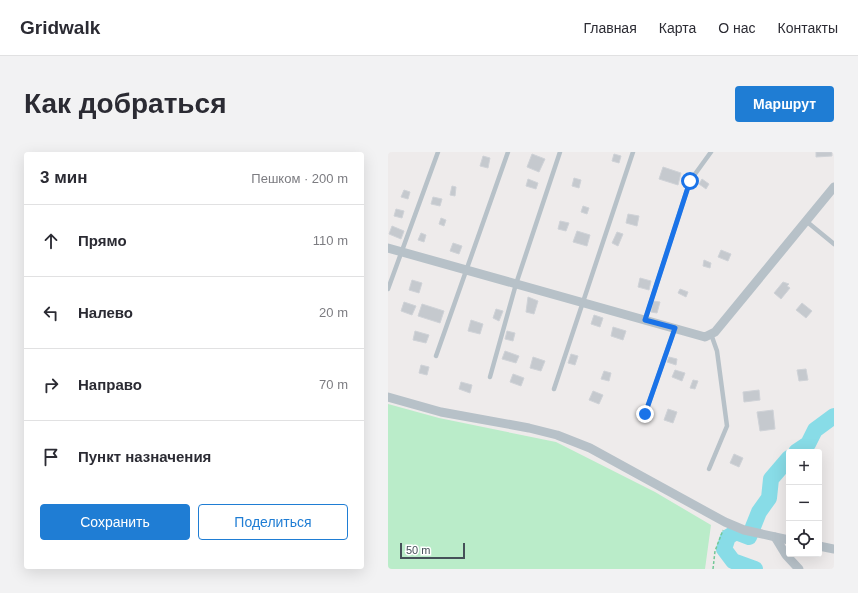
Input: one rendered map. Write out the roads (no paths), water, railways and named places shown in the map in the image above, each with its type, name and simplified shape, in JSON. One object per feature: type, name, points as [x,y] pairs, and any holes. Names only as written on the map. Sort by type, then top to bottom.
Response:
[{"type":"street","points":[[388,248],[705,337],[715,332],[834,187]]},
{"type":"street","points":[[388,397],[441,412],[529,428],[557,436],[590,448],[725,522],[744,530],[786,539]]},
{"type":"street","points":[[775,536],[786,555],[799,569]]},
{"type":"street","points":[[822,547],[834,549]]},
{"type":"lane","points":[[388,289],[438,152]]},
{"type":"lane","points":[[436,356],[508,152]]},
{"type":"lane","points":[[490,377],[516,284],[560,152]]},
{"type":"lane","points":[[554,389],[633,152]]},
{"type":"lane","points":[[645,320],[690,181],[711,152]]},
{"type":"lane","points":[[806,221],[834,244]]},
{"type":"lane","points":[[645,414],[675,328]]},
{"type":"lane","points":[[709,469],[727,426],[717,351],[711,334]]},
{"type":"waterway","points":[[800,449],[808,444],[815,430],[834,416]]},
{"type":"waterway","points":[[755,569],[733,561],[724,549],[728,537],[736,532],[749,537],[759,512],[769,498],[771,479],[786,462]]}]
